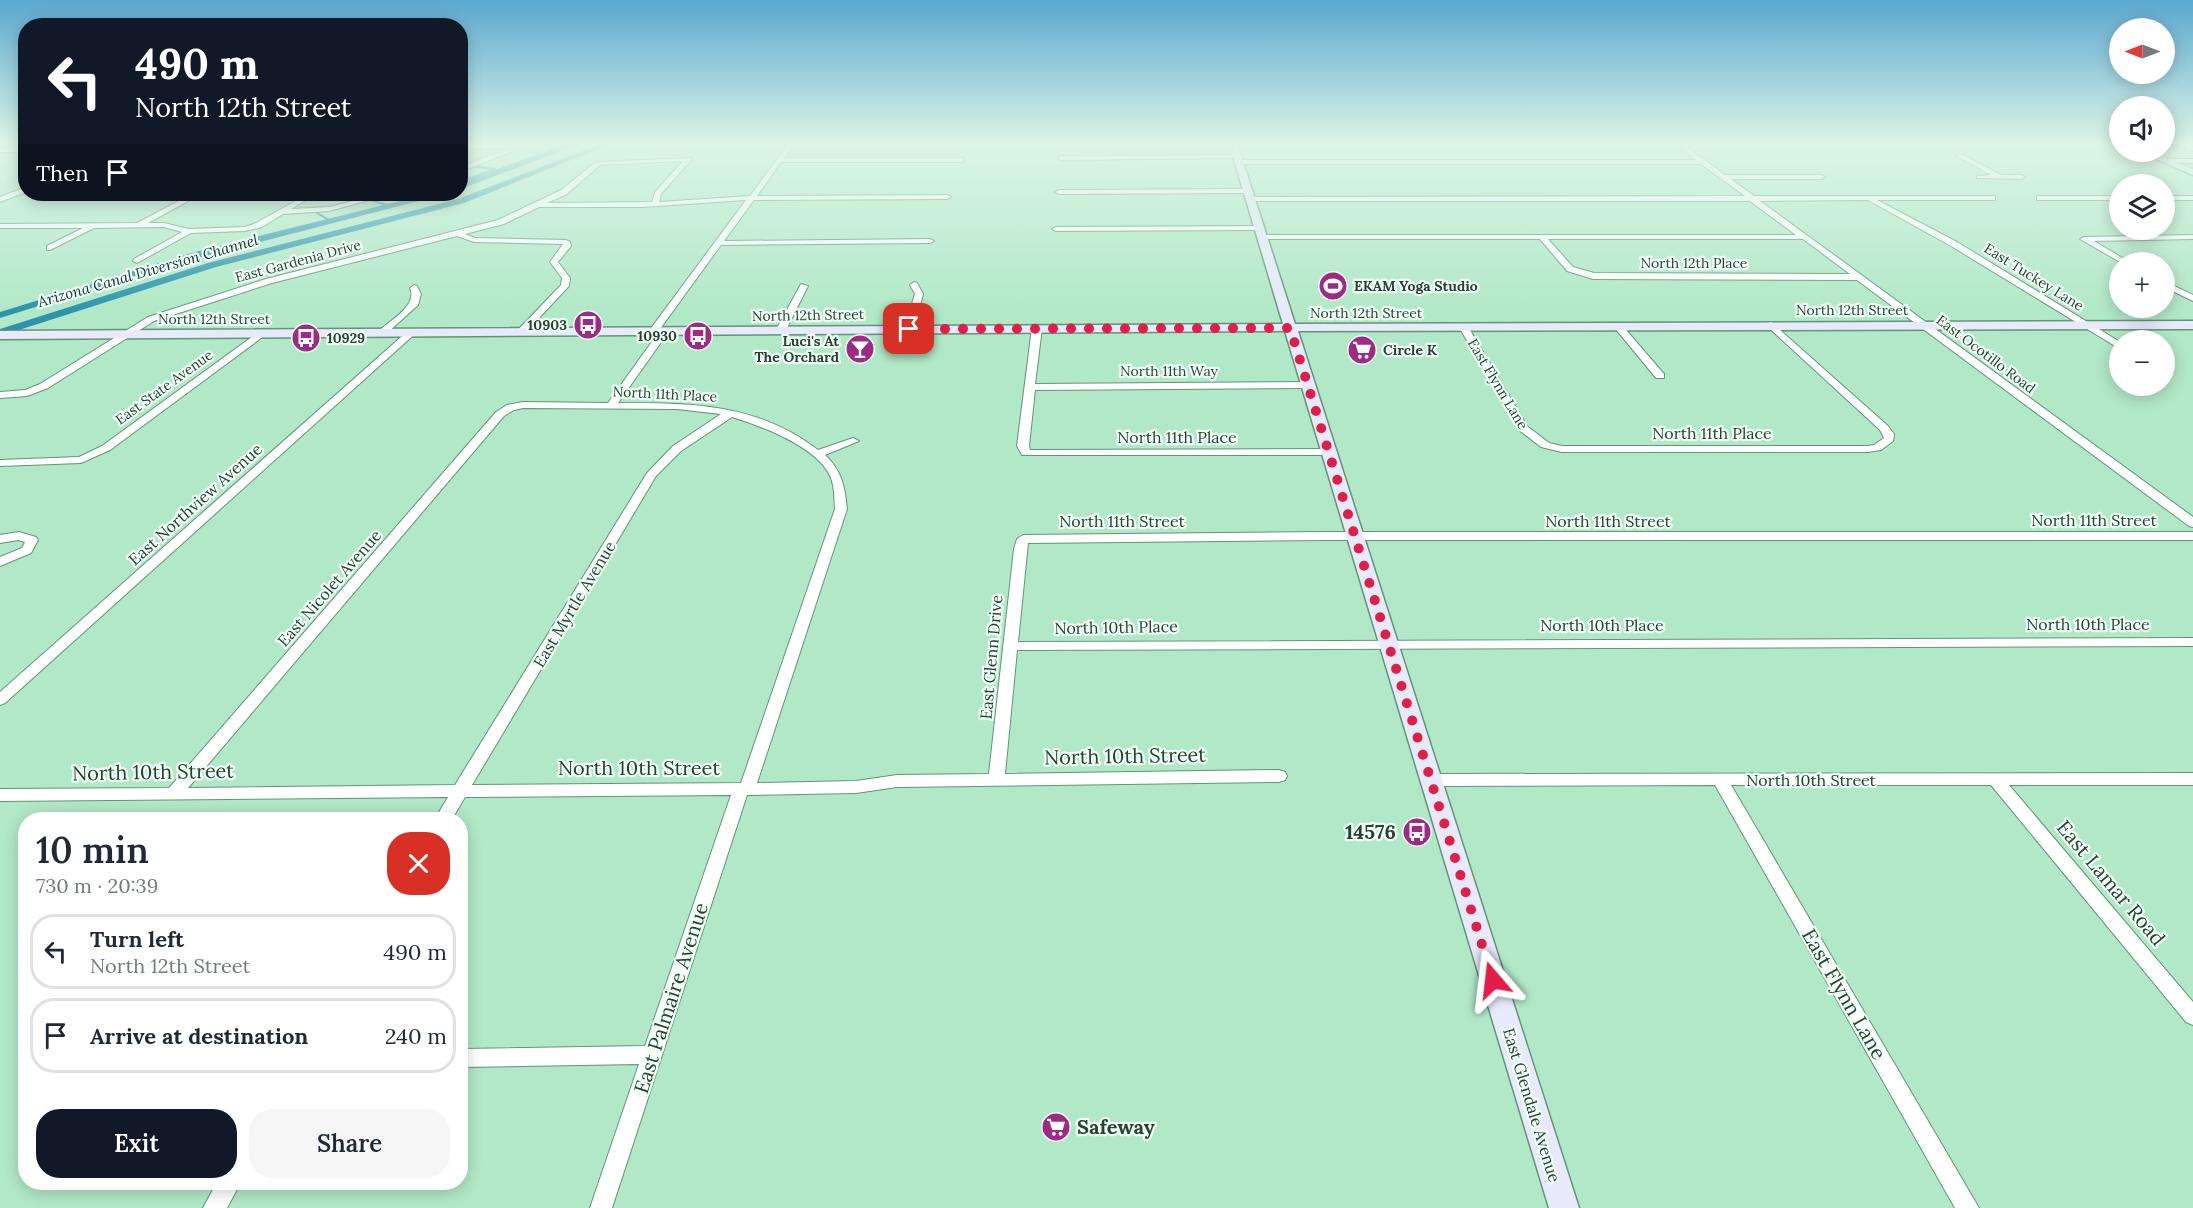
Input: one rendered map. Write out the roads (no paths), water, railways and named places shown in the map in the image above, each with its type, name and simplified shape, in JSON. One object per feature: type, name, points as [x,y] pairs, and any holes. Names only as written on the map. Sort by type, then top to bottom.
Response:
[{"type":"street","name":"East Gardenia Drive","points":[[0,395],[27,393],[44,386],[151,319],[269,281],[501,222],[547,199]]},
{"type":"street","name":"East Gardenia Drive","points":[[655,204],[656,199]]},
{"type":"street","points":[[536,205],[655,204],[729,199]]},
{"type":"street","points":[[611,406],[718,243],[750,199]]},
{"type":"street","name":"East Glendale Avenue","points":[[1250,199],[1564,1208]]},
{"type":"street","name":"East Ocotillo Road","points":[[1756,199],[2193,523]]},
{"type":"street","name":"East Tuckey Lane","points":[[1872,199],[1954,244],[2109,339]]},
{"type":"street","points":[[138,225],[184,201]]},
{"type":"street","points":[[0,226],[164,225],[189,231],[245,229],[259,225],[300,201]]},
{"type":"street","points":[[282,212],[329,209],[360,201]]},
{"type":"street","points":[[50,248],[94,225]]},
{"type":"street","points":[[1056,229],[1542,237],[1807,237]]},
{"type":"street","points":[[137,261],[189,231]]},
{"type":"street","points":[[457,233],[474,240],[566,242],[567,246],[554,262],[566,279],[565,286],[521,332]]},
{"type":"street","name":"North 12th Place","points":[[1542,237],[1570,269],[1593,276],[1861,277]]},
{"type":"street","points":[[2109,253],[2084,239],[2193,237]]},
{"type":"street","points":[[718,243],[930,242]]},
{"type":"street","points":[[909,329],[919,294],[914,285]]},
{"type":"street","points":[[781,330],[804,286]]},
{"type":"street","points":[[383,332],[415,303],[417,294],[414,288]]},
{"type":"street","points":[[2175,289],[2193,298]]},
{"type":"street","points":[[1617,325],[1660,376]]},
{"type":"street","name":"North 12th Street","points":[[4,335],[1617,325],[2193,325]]},
{"type":"street","name":"North 11th Place","points":[[1534,439],[1563,449],[1868,449],[1877,448],[1889,439],[1889,434],[1884,428],[1771,325]]},
{"type":"street","name":"East Flynn Lane","points":[[1464,327],[1523,428],[1534,439]]},
{"type":"street","points":[[1030,387],[1037,328]]},
{"type":"street","name":"East Northview Avenue","points":[[0,700],[412,332]]},
{"type":"street","name":"East State Avenue","points":[[0,463],[81,460],[106,448],[263,333]]},
{"type":"street","name":"North 11th Way","points":[[1030,387],[1308,385]]},
{"type":"street","name":"North 11th Place","points":[[1030,387],[1023,446],[1026,453],[1329,452]]},
{"type":"street","name":"North 11th Place","points":[[511,407],[673,406],[730,413],[779,433],[818,454],[833,470],[840,493],[840,509]]},
{"type":"street","name":"East Nicolet Avenue","points":[[174,793],[500,414],[511,407]]},
{"type":"street","name":"East Myrtle Avenue","points":[[448,812],[651,476],[685,441],[730,413]]},
{"type":"street","points":[[818,454],[853,441]]},
{"type":"street","name":"East Palmaire Avenue","points":[[601,1208],[840,509]]},
{"type":"street","name":"North 11th Street","points":[[1023,539],[2193,536]]},
{"type":"street","points":[[0,539],[28,537],[32,540],[32,545],[18,556],[0,562]]},
{"type":"street","name":"East Glenn Drive","points":[[997,778],[1020,549],[1023,539]]},
{"type":"street","name":"North 10th Place","points":[[1011,646],[2193,642]]},
{"type":"street","name":"North 10th Street","points":[[0,795],[744,789],[856,787],[897,781],[997,778],[1279,776]]},
{"type":"street","name":"East Lamar Road","points":[[1995,779],[2193,1016]]},
{"type":"street","name":"North 10th Street","points":[[1430,780],[2193,779]]},
{"type":"street","name":"East Flynn Lane","points":[[1720,780],[1968,1208]]},
{"type":"street","points":[[468,1058],[652,1055]]},
{"type":"street","points":[[214,1208],[225,1190]]},
{"type":"water","name":"Arizona Canal Diversion Channel","points":[[400,201],[419,201],[174,264],[0,318],[0,312],[195,252]]},
{"type":"waterway","points":[[374,201],[390,206]]},
{"type":"waterway","name":"Arizona Canal Diversion Channel","points":[[0,333],[212,265],[461,201]]},
{"type":"waterway","points":[[314,211],[332,222]]},
{"type":"place","name":"EKAM Yoga Studio","points":[[1333,286]]},
{"type":"place","name":"10903","points":[[588,325]]},
{"type":"place","name":"10930","points":[[698,336]]},
{"type":"place","name":"10929","points":[[306,338]]},
{"type":"place","name":"Luci's At The Orchard","points":[[860,349]]},
{"type":"place","name":"Circle K","points":[[1362,350]]},
{"type":"place","name":"14576","points":[[1417,832]]},
{"type":"place","name":"Safeway","points":[[1056,1127]]}]
